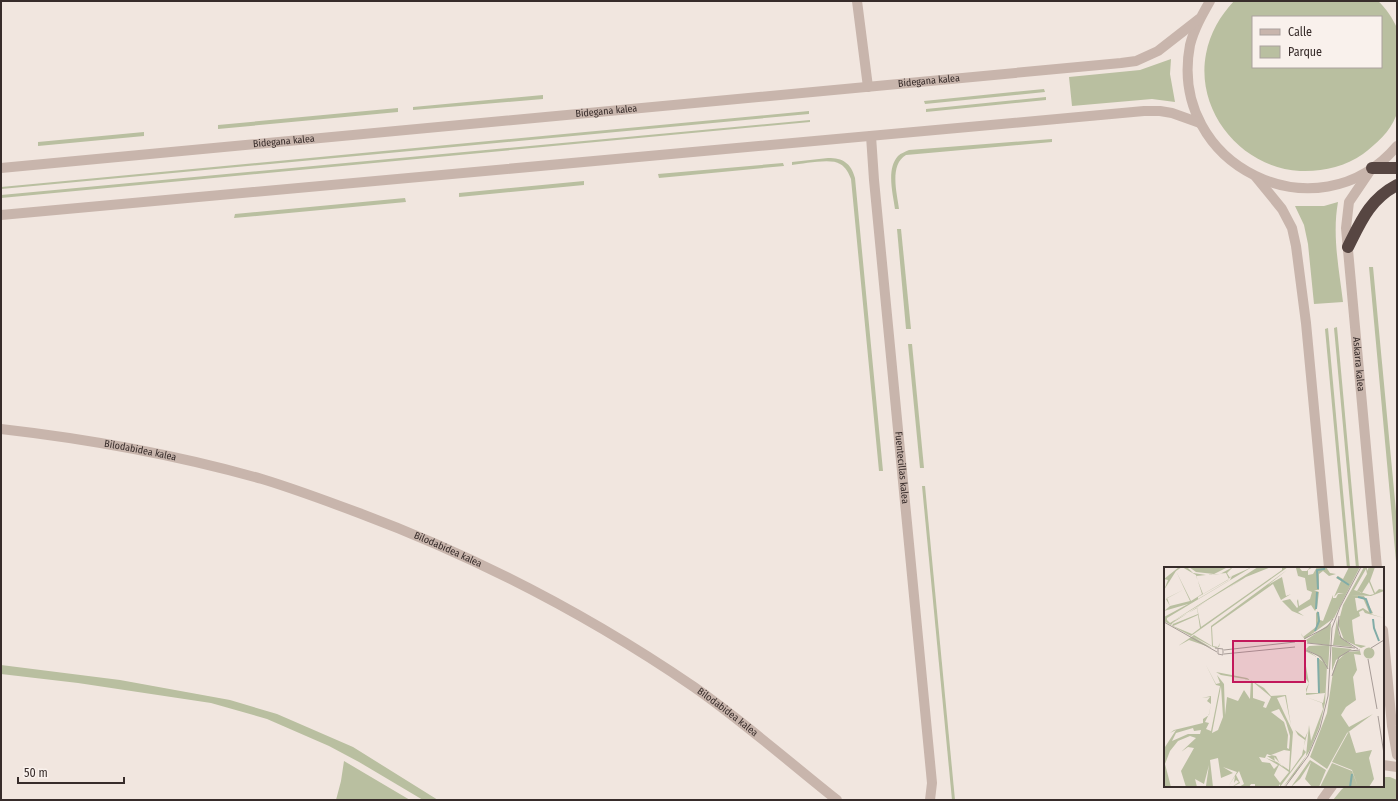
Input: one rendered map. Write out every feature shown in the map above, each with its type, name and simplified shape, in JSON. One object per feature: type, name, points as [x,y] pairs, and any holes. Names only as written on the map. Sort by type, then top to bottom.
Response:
[{"type":"highway","points":[[1372,168],[1397,168]]},
{"type":"highway","points":[[1348,247],[1359,224],[1372,203],[1387,190],[1397,185]]},
{"type":"street","points":[[857,1],[868,87]]},
{"type":"street","points":[[1210,1],[1199,19],[1190,45],[1188,71],[1191,98],[1200,123],[1211,140],[1224,155],[1239,167],[1256,177],[1275,184],[1315,188],[1354,178],[1372,168],[1390,154],[1397,146]]},
{"type":"street","name":"Bidegana kalea","points":[[1,168],[1121,63],[1136,61],[1158,51],[1199,19]]},
{"type":"street","points":[[1,215],[1144,111],[1160,111],[1200,123]]},
{"type":"street","name":"Fuentecillas kalea","points":[[871,136],[874,188],[932,783],[930,800]]},
{"type":"street","name":"Askarra kalea","points":[[1372,168],[1349,202],[1346,228],[1377,567]]},
{"type":"street","points":[[1256,177],[1282,209],[1292,228],[1296,246],[1306,323],[1329,567]]},
{"type":"street","name":"Bilodabidea kalea","points":[[1,429],[73,438],[138,450],[190,461],[263,480],[335,504],[410,532],[452,550],[528,587],[637,650],[694,687],[744,724],[837,800]]},
{"type":"street","points":[[1384,641],[1392,726],[1397,755]]},
{"type":"street","points":[[1384,764],[1397,767]]},
{"type":"street","points":[[1322,800],[1331,787]]},
{"type":"green space","points":[[1234,1],[1378,1],[1389,14],[1397,28],[1397,110],[1396,116],[1390,127],[1373,146],[1363,154],[1356,159],[1333,168],[1316,171],[1300,171],[1279,167],[1259,160],[1242,148],[1227,133],[1216,116],[1208,96],[1205,76],[1206,54],[1210,39],[1220,19]]},
{"type":"green space","points":[[1171,59],[1170,74],[1175,102],[1152,99],[1072,106],[1069,77],[1140,70]]},
{"type":"green space","points":[[1044,89],[1045,92],[925,104],[924,101]]},
{"type":"green space","points":[[543,95],[543,99],[413,110],[413,107]]},
{"type":"green space","points":[[1046,97],[1046,100],[926,112],[926,109]]},
{"type":"green space","points":[[398,108],[398,112],[218,129],[218,125]]},
{"type":"green space","points":[[809,111],[809,114],[1,189],[1,187]]},
{"type":"green space","points":[[810,120],[810,122],[1,198],[1,195]]},
{"type":"green space","points":[[144,132],[144,136],[38,146],[38,142]]},
{"type":"green space","points":[[1052,139],[1052,142],[906,155],[897,165],[895,180],[899,209],[895,209],[891,175],[894,161],[902,153],[909,150]]},
{"type":"green space","points":[[828,158],[846,162],[855,178],[883,471],[879,471],[851,179],[844,167],[836,162],[824,161],[792,165],[792,162]]},
{"type":"green space","points":[[783,163],[784,166],[659,178],[658,174]]},
{"type":"green space","points":[[584,181],[584,185],[459,197],[459,193]]},
{"type":"green space","points":[[405,198],[406,202],[234,218],[235,214]]},
{"type":"green space","points":[[1338,202],[1336,214],[1336,239],[1343,302],[1314,304],[1308,244],[1304,225],[1295,206],[1324,206]]},
{"type":"green space","points":[[897,229],[901,229],[911,329],[906,329]]},
{"type":"green space","points":[[1369,267],[1373,267],[1397,522],[1397,572]]},
{"type":"green space","points":[[1337,327],[1359,567],[1356,567],[1334,328]]},
{"type":"green space","points":[[1328,328],[1350,567],[1347,567],[1325,329]]},
{"type":"green space","points":[[908,344],[912,344],[924,468],[920,468]]},
{"type":"green space","points":[[922,486],[925,486],[955,800],[952,800]]},
{"type":"green space","points":[[1,665],[120,680],[230,700],[277,714],[353,747],[438,800],[423,800],[329,746],[267,719],[211,703],[78,683],[1,674]]},
{"type":"green space","points":[[344,761],[410,800],[336,800]]},
{"type":"green space","points":[[1384,777],[1390,777],[1397,780],[1397,800],[1333,800],[1345,787],[1384,787]]}]
